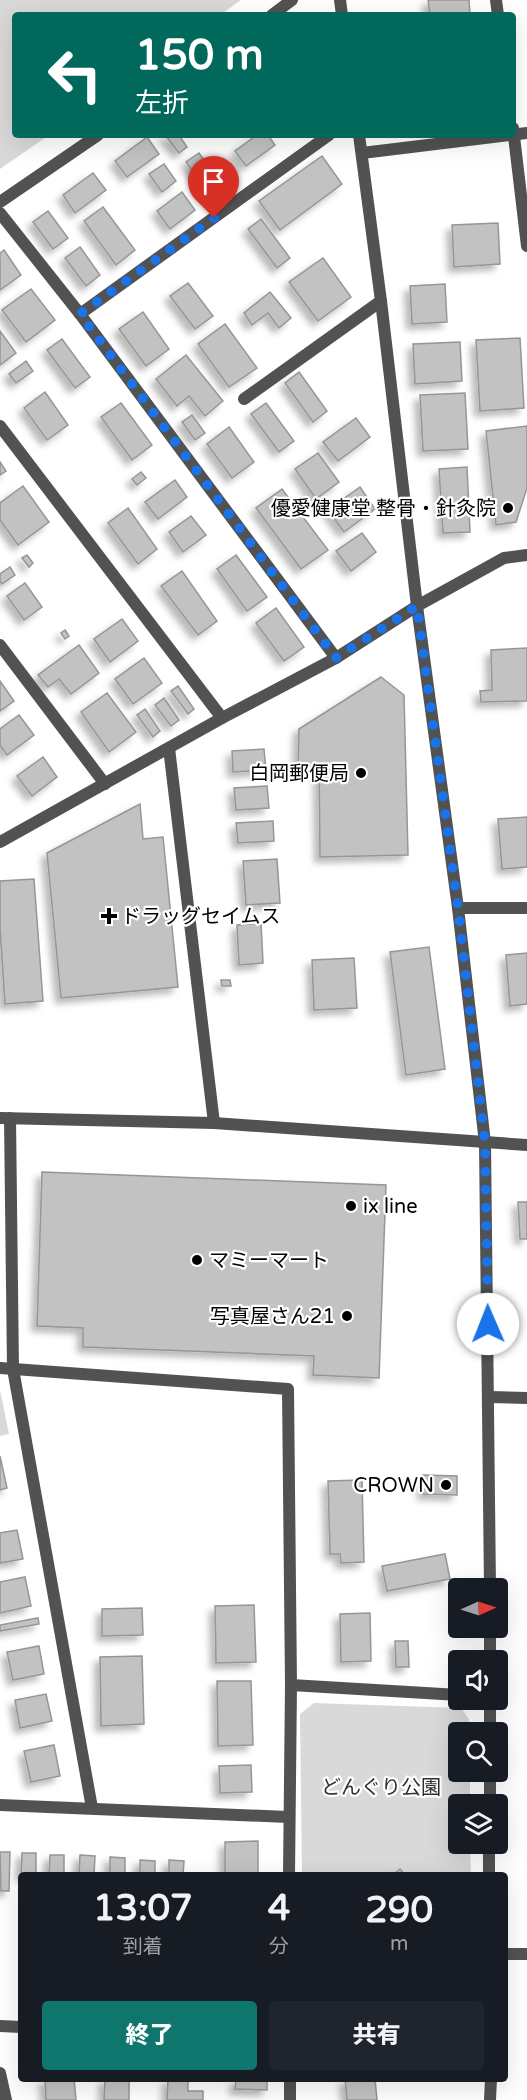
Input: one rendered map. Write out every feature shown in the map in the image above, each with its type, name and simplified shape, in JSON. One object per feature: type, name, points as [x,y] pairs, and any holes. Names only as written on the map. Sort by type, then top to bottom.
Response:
[{"type":"street","points":[[276,12],[292,0]]},
{"type":"street","points":[[0,202],[94,138]]},
{"type":"street","points":[[80,314],[325,138]]},
{"type":"street","points":[[360,138],[417,606],[458,908],[485,1143],[490,1578]]},
{"type":"street","points":[[362,153],[465,138]]},
{"type":"street","points":[[514,138],[527,246]]},
{"type":"street","points":[[0,213],[80,314],[336,658]]},
{"type":"street","points":[[244,399],[381,301]]},
{"type":"street","points":[[0,426],[222,718]]},
{"type":"street","points":[[0,842],[222,718],[336,658],[417,606],[504,558],[526,552]]},
{"type":"street","points":[[0,645],[105,784]]},
{"type":"street","points":[[169,748],[214,1123]]},
{"type":"street","points":[[458,908],[527,908]]},
{"type":"street","points":[[92,1808],[6,1368],[5,1118],[214,1123],[527,1145]]},
{"type":"street","points":[[6,1368],[288,1389],[291,1685],[289,1872]]},
{"type":"street","points":[[489,1397],[527,1398]]},
{"type":"street","points":[[291,1685],[448,1694]]},
{"type":"street","points":[[0,1805],[288,1817]]},
{"type":"street","points":[[489,1854],[489,1872]]},
{"type":"street","points":[[508,1954],[527,1954]]},
{"type":"street","points":[[0,2026],[18,2027]]},
{"type":"street","points":[[0,2073],[6,2100]]},
{"type":"street","points":[[290,2082],[290,2100]]},
{"type":"street","points":[[490,2082],[490,2100]]},
{"type":"green space","points":[[0,0],[241,0],[224,12],[12,12],[12,138],[45,138],[0,169]]},
{"type":"green space","points":[[0,1390],[9,1434],[0,1436]]},
{"type":"green space","name":"どんぐり公園","points":[[314,1703],[462,1710],[469,1722],[448,1722],[448,1782],[470,1782],[470,1794],[448,1794],[448,1854],[470,1854],[471,1872],[302,1872],[300,1714]]},
{"type":"building","points":[[428,0],[469,0],[470,12],[430,12]]},
{"type":"building","points":[[146,138],[159,154],[127,177],[115,161]]},
{"type":"building","points":[[167,138],[181,138],[187,147],[179,153]]},
{"type":"building","points":[[253,138],[270,138],[275,145],[246,166],[235,151]]},
{"type":"building","points":[[199,153],[223,186],[210,195],[186,162]]},
{"type":"building","points":[[322,156],[342,184],[280,230],[259,201]]},
{"type":"building","points":[[164,164],[176,181],[162,192],[149,174]]},
{"type":"building","points":[[93,173],[106,190],[75,213],[63,195]]},
{"type":"building","points":[[182,192],[195,210],[170,229],[157,211]]},
{"type":"building","points":[[103,207],[135,250],[116,265],[84,221]]},
{"type":"building","points":[[48,211],[68,238],[53,249],[33,222]]},
{"type":"building","points":[[261,219],[290,258],[277,268],[248,229]]},
{"type":"building","points":[[498,223],[500,264],[454,267],[452,225]]},
{"type":"building","points":[[80,247],[100,275],[86,286],[65,258]]},
{"type":"building","points":[[4,250],[21,275],[0,290],[0,253]]},
{"type":"building","points":[[323,258],[351,297],[318,321],[289,282]]},
{"type":"building","points":[[188,283],[213,316],[195,329],[170,296]]},
{"type":"building","points":[[445,284],[447,322],[412,324],[410,286]]},
{"type":"building","points":[[31,289],[55,320],[26,342],[2,310]]},
{"type":"building","points":[[270,292],[291,318],[279,328],[268,313],[252,325],[244,313]]},
{"type":"building","points":[[143,312],[169,349],[146,366],[119,329]]},
{"type":"building","points":[[225,324],[257,368],[229,387],[198,344]]},
{"type":"building","points":[[0,331],[16,353],[0,365]]},
{"type":"building","points":[[520,338],[524,408],[480,411],[476,340]]},
{"type":"building","points":[[62,339],[90,377],[75,388],[47,350]]},
{"type":"building","points":[[460,342],[462,381],[415,384],[413,344]]},
{"type":"building","points":[[186,355],[223,401],[205,416],[189,396],[177,406],[156,379]]},
{"type":"building","points":[[26,361],[33,371],[16,383],[9,374]]},
{"type":"building","points":[[299,372],[327,411],[313,422],[285,383]]},
{"type":"building","points":[[45,392],[68,425],[47,440],[24,408]]},
{"type":"building","points":[[465,393],[468,449],[423,451],[420,395]]},
{"type":"building","points":[[121,403],[152,445],[132,460],[101,417]]},
{"type":"building","points":[[266,403],[294,441],[279,452],[251,414]]},
{"type":"building","points":[[192,415],[205,433],[195,440],[182,422]]},
{"type":"building","points":[[356,418],[370,437],[338,461],[323,442]]},
{"type":"building","points":[[527,426],[527,488],[516,522],[496,525],[486,431]]},
{"type":"building","points":[[229,427],[254,462],[232,478],[207,444]]},
{"type":"building","points":[[318,453],[339,482],[316,499],[295,469]]},
{"type":"building","points":[[0,462],[6,471],[0,475]]},
{"type":"building","points":[[467,467],[470,532],[443,533],[439,469]]},
{"type":"building","points":[[141,472],[146,478],[137,485],[132,479]]},
{"type":"building","points":[[175,480],[187,497],[158,519],[145,502]]},
{"type":"building","points":[[23,486],[49,522],[18,545],[0,520],[0,503]]},
{"type":"building","points":[[360,487],[375,509],[344,532],[328,510]]},
{"type":"building","points":[[282,489],[328,550],[301,569],[256,508]]},
{"type":"building","points":[[128,508],[157,549],[138,564],[108,523]]},
{"type":"building","points":[[191,516],[206,535],[183,552],[169,532]]},
{"type":"building","points":[[362,533],[376,552],[351,571],[336,551]]},
{"type":"building","points":[[27,555],[33,563],[29,567],[22,558]]},
{"type":"building","points":[[236,555],[267,597],[247,611],[217,569]]},
{"type":"building","points":[[10,567],[15,575],[2,584],[0,574]]},
{"type":"building","points":[[182,571],[217,621],[198,635],[161,586]]},
{"type":"building","points":[[25,583],[42,607],[24,620],[7,596]]},
{"type":"building","points":[[276,608],[304,647],[284,661],[256,623]]},
{"type":"building","points":[[122,619],[138,641],[110,662],[94,639]]},
{"type":"building","points":[[65,630],[69,636],[65,639],[61,633]]},
{"type":"building","points":[[79,645],[99,673],[71,694],[59,679],[48,687],[38,675]]},
{"type":"building","points":[[527,648],[527,701],[481,702],[480,691],[492,690],[491,650]]},
{"type":"building","points":[[144,658],[162,683],[133,704],[115,679]]},
{"type":"building","points":[[381,677],[404,695],[408,855],[320,857],[319,765],[298,767],[299,729]]},
{"type":"building","points":[[0,681],[14,701],[0,711]]},
{"type":"building","points":[[178,686],[194,709],[188,714],[171,691]]},
{"type":"building","points":[[107,693],[136,732],[109,752],[81,712]]},
{"type":"building","points":[[164,698],[179,720],[171,726],[155,705]]},
{"type":"building","points":[[145,709],[160,731],[153,737],[137,715]]},
{"type":"building","points":[[19,715],[34,735],[7,755],[0,745],[0,729]]},
{"type":"building","points":[[264,749],[266,770],[233,772],[232,751]]},
{"type":"building","points":[[43,757],[57,777],[32,796],[17,776]]},
{"type":"building","points":[[267,786],[269,808],[236,810],[234,788]]},
{"type":"building","points":[[140,804],[143,839],[163,837],[178,987],[61,998],[47,853]]},
{"type":"building","points":[[527,817],[527,867],[502,869],[498,819]]},
{"type":"building","points":[[273,821],[274,841],[238,843],[236,823]]},
{"type":"building","points":[[277,859],[280,903],[246,905],[243,861]]},
{"type":"building","points":[[34,879],[43,1001],[5,1004],[0,928],[0,881]]},
{"type":"building","points":[[261,923],[263,963],[239,965],[237,925]]},
{"type":"building","points":[[429,947],[445,1069],[406,1075],[390,952]]},
{"type":"building","points":[[527,953],[527,1004],[510,1006],[506,955]]},
{"type":"building","points":[[354,958],[357,1008],[314,1010],[312,960]]},
{"type":"building","points":[[221,980],[230,980],[231,986],[222,986]]},
{"type":"building","points":[[42,1172],[386,1185],[379,1378],[313,1375],[314,1356],[83,1347],[83,1328],[37,1326]]},
{"type":"building","points":[[518,1202],[527,1202],[527,1239],[520,1239]]},
{"type":"building","points":[[0,1456],[7,1488],[0,1490]]},
{"type":"building","points":[[423,1475],[457,1476],[457,1495],[423,1494]]},
{"type":"building","points":[[362,1480],[364,1562],[341,1563],[340,1554],[330,1554],[328,1481]]},
{"type":"building","points":[[17,1530],[23,1559],[0,1563],[0,1533]]},
{"type":"building","points":[[445,1554],[450,1578],[387,1591],[382,1566]]},
{"type":"building","points":[[25,1577],[31,1606],[0,1613],[0,1582]]},
{"type":"building","points":[[254,1605],[256,1662],[216,1663],[215,1606]]},
{"type":"building","points":[[142,1608],[143,1635],[102,1636],[102,1609]]},
{"type":"building","points":[[370,1613],[371,1661],[341,1662],[340,1614]]},
{"type":"building","points":[[38,1618],[39,1624],[0,1631],[0,1625]]},
{"type":"building","points":[[395,1641],[408,1641],[409,1667],[396,1667]]},
{"type":"building","points":[[39,1646],[44,1674],[13,1680],[7,1652]]},
{"type":"building","points":[[142,1656],[144,1724],[101,1726],[100,1657]]},
{"type":"building","points":[[217,1681],[251,1681],[253,1745],[218,1746]]},
{"type":"building","points":[[46,1694],[52,1721],[20,1728],[15,1700]]},
{"type":"building","points":[[54,1745],[60,1776],[31,1782],[24,1751]]},
{"type":"building","points":[[251,1765],[252,1792],[220,1793],[219,1766]]},
{"type":"building","points":[[258,1841],[258,1872],[225,1872],[225,1842]]},
{"type":"building","points":[[0,1852],[10,1852],[9,1891],[1,1891]]},
{"type":"building","points":[[22,1853],[36,1853],[36,1872],[21,1872]]},
{"type":"building","points":[[50,1855],[64,1855],[64,1872],[49,1872]]},
{"type":"building","points":[[80,1855],[95,1856],[94,1872],[79,1872]]},
{"type":"building","points":[[110,1857],[125,1858],[125,1872],[110,1872]]},
{"type":"building","points":[[140,1860],[155,1861],[155,1872],[140,1872]]},
{"type":"building","points":[[169,1860],[184,1861],[183,1872],[169,1872]]},
{"type":"building","points":[[45,2082],[74,2082],[76,2100],[46,2100]]},
{"type":"building","points":[[105,2082],[129,2082],[129,2100],[104,2100]]},
{"type":"building","points":[[168,2082],[188,2082],[188,2091],[203,2091],[203,2100],[167,2100]]},
{"type":"building","points":[[236,2082],[267,2082],[267,2090],[235,2089]]},
{"type":"building","points":[[345,2082],[375,2082],[377,2100],[347,2100]]},
{"type":"place","name":"優愛健康堂 整骨・針灸院","points":[[508,508]]},
{"type":"place","name":"白岡郵便局","points":[[361,773]]},
{"type":"place","name":"ドラッグセイムス","points":[[109,916]]},
{"type":"place","name":"ix line","points":[[351,1206]]},
{"type":"place","name":"マミーマート","points":[[197,1260]]},
{"type":"place","name":"写真屋さん21","points":[[347,1316]]},
{"type":"place","name":"CROWN","points":[[446,1485]]},
{"type":"route","points":[[214,218],[80,314],[336,658],[417,606],[458,908],[485,1143],[488,1324]]}]
